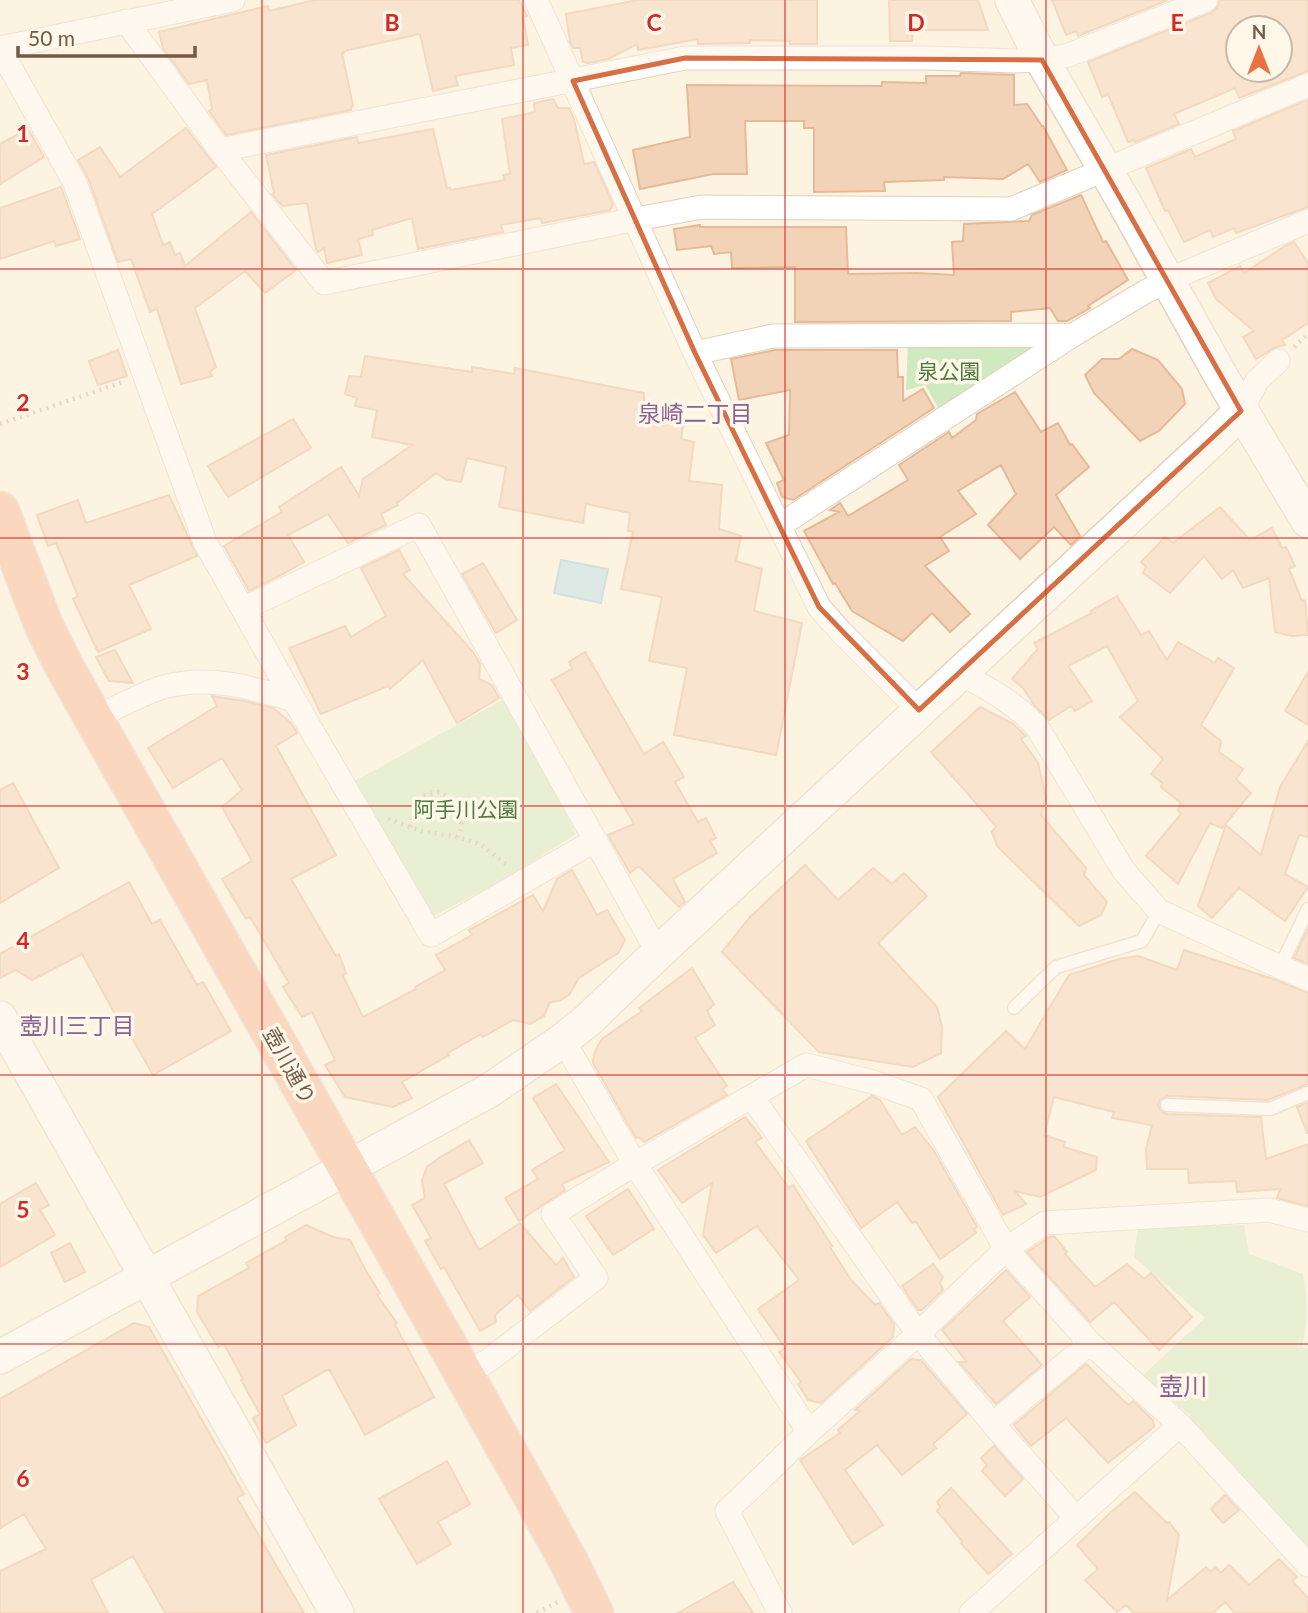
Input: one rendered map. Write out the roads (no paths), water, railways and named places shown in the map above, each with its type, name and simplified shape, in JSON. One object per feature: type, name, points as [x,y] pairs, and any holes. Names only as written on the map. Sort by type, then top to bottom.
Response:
[{"type":"highway","name":"壺川通り","points":[[0,511],[44,626],[64,666],[570,1564],[594,1613]]},
{"type":"street","points":[[233,0],[0,48],[75,183],[205,542],[431,936],[594,841]]},
{"type":"street","points":[[536,0],[695,353],[820,607],[841,632],[919,710]]},
{"type":"street","points":[[1012,0],[1042,60],[1241,411],[1308,521]]},
{"type":"street","points":[[220,150],[685,58],[1042,60],[1069,55],[1206,0]]},
{"type":"street","points":[[126,21],[220,150],[324,283],[702,207],[1011,209],[1308,85]]},
{"type":"street","points":[[780,525],[1073,335],[1168,279],[1308,221]]},
{"type":"street","points":[[695,353],[773,336],[1073,335]]},
{"type":"street","points":[[0,1357],[489,1090],[540,1058],[588,1020],[1209,443],[1241,411],[1257,381],[1278,361]]},
{"type":"street","points":[[243,610],[419,525],[658,953]]},
{"type":"street","points":[[959,673],[1008,701],[1037,727],[1124,871],[1159,911],[1308,979]]},
{"type":"street","points":[[93,719],[145,694],[167,686],[195,681],[246,686],[294,700]]},
{"type":"street","points":[[0,1018],[337,1613]]},
{"type":"street","points":[[563,1040],[635,1164],[809,1432]]},
{"type":"street","points":[[463,1375],[489,1360],[596,1278],[553,1214],[806,1065],[921,1099],[1006,1249],[1090,1343],[1180,1425],[1308,1565]]},
{"type":"street","points":[[752,1097],[918,1334],[1076,1518]]},
{"type":"street","points":[[780,1613],[727,1511],[1006,1249],[1045,1223],[1269,1210],[1308,1220]]},
{"type":"street","points":[[993,1424],[1090,1343]]},
{"type":"street","points":[[971,1613],[1180,1425]]},
{"type":"lane","points":[[1280,967],[1308,909]]},
{"type":"lane","points":[[1014,1008],[1056,967],[1142,941],[1159,911]]},
{"type":"lane","points":[[1167,1105],[1270,1109],[1308,1093]]},
{"type":"water","points":[[561,560],[608,569],[601,603],[554,593]]},
{"type":"district","name":"泉崎二丁目","points":[[695,414]]},
{"type":"district","name":"壺川三丁目","points":[[77,1026]]},
{"type":"district","name":"壺川","points":[[1183,1387]]},
{"type":"park label","name":"泉公園","points":[[949,372]]},
{"type":"park label","name":"阿手川公園","points":[[466,810]]}]
